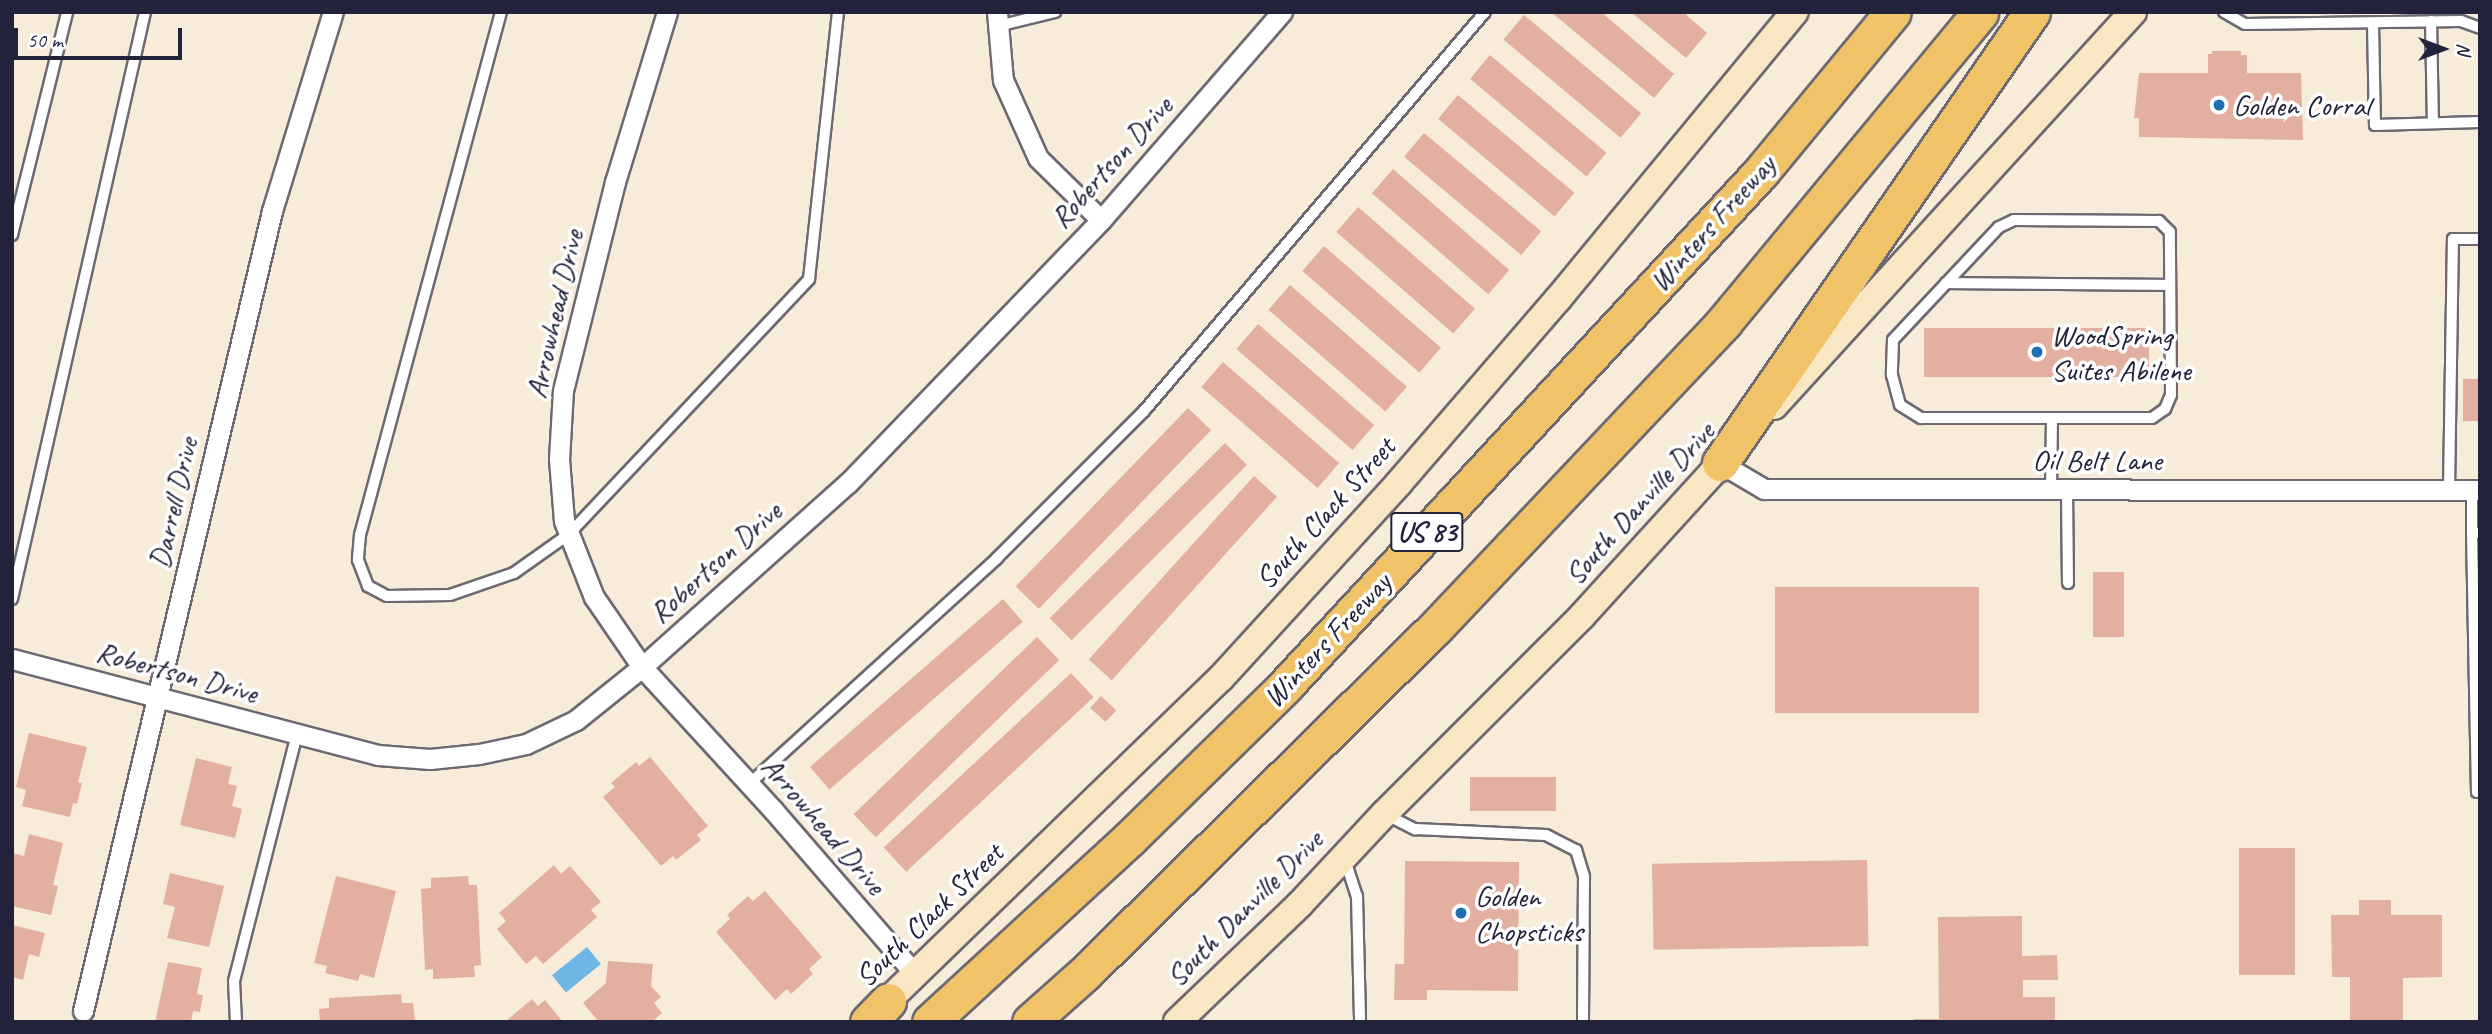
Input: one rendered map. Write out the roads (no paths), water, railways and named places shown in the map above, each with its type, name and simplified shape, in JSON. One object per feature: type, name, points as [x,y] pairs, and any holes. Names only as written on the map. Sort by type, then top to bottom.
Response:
[{"type":"highway","name":"Winters Freeway","points":[[930,1022],[1130,838],[1285,686],[1761,172],[1893,12]]},
{"type":"highway","name":"US 83","points":[[1030,1022],[1085,973],[1435,628],[1696,352],[1980,12]]},
{"type":"highway","points":[[1720,463],[2032,12]]},
{"type":"main road","name":"South Clack Street","points":[[873,1015],[1221,678],[1399,483],[1549,309],[1795,12]]},
{"type":"main road","name":"South Danville Drive","points":[[1177,1022],[1300,904],[1343,856],[1582,615],[1867,307],[2133,12]]},
{"type":"street","name":"Darrell Drive","points":[[83,1011],[272,211],[333,12]]},
{"type":"street","name":"Arrowhead Drive","points":[[667,12],[615,182],[563,390],[559,458],[564,521],[594,597],[642,667],[915,974]]},
{"type":"street","name":"Robertson Drive","points":[[12,659],[378,755],[430,759],[479,754],[526,744],[576,720],[642,667],[848,483],[1101,220],[1282,12]]},
{"type":"street","points":[[997,19],[1003,80],[1038,158],[1101,220]]},
{"type":"street","name":"Oil Belt Lane","points":[[1720,463],[1765,489],[2476,490]]},
{"type":"lane","points":[[12,235],[67,12]]},
{"type":"lane","points":[[12,599],[145,12]]},
{"type":"lane","points":[[501,12],[360,534],[358,560],[368,586],[387,596],[450,595],[514,573],[569,534],[809,279],[838,12]]},
{"type":"lane","points":[[997,19],[1055,12]]},
{"type":"lane","points":[[749,785],[997,558],[1144,411],[1485,12]]},
{"type":"lane","points":[[2224,12],[2245,24],[2461,21],[2480,28]]},
{"type":"lane","points":[[2431,21],[2433,123]]},
{"type":"lane","points":[[2373,23],[2375,125],[2480,122]]},
{"type":"lane","points":[[2014,220],[2159,221],[2170,232],[2170,285],[2171,395],[2165,409],[2152,418],[1922,418],[1900,405],[1892,375],[1894,340],[1999,227],[2014,220]]},
{"type":"lane","points":[[2449,490],[2453,239],[2480,239]]},
{"type":"lane","points":[[1947,283],[2170,285]]},
{"type":"lane","points":[[2052,418],[2068,583]]},
{"type":"lane","points":[[2476,490],[2477,792],[2480,792]]},
{"type":"lane","points":[[236,1022],[234,981],[297,734]]},
{"type":"lane","points":[[1384,814],[1415,829],[1546,835],[1576,850],[1584,877],[1583,1022]]},
{"type":"lane","points":[[1343,856],[1357,896],[1360,1022]]},
{"type":"water","points":[[587,947],[601,964],[566,992],[552,975]]},
{"type":"place","name":"Golden Corral","points":[[2219,105]]},
{"type":"place","name":"WoodSpring Suites Abilene","points":[[2037,352]]},
{"type":"place","name":"Golden Chopsticks","points":[[1461,913]]}]
